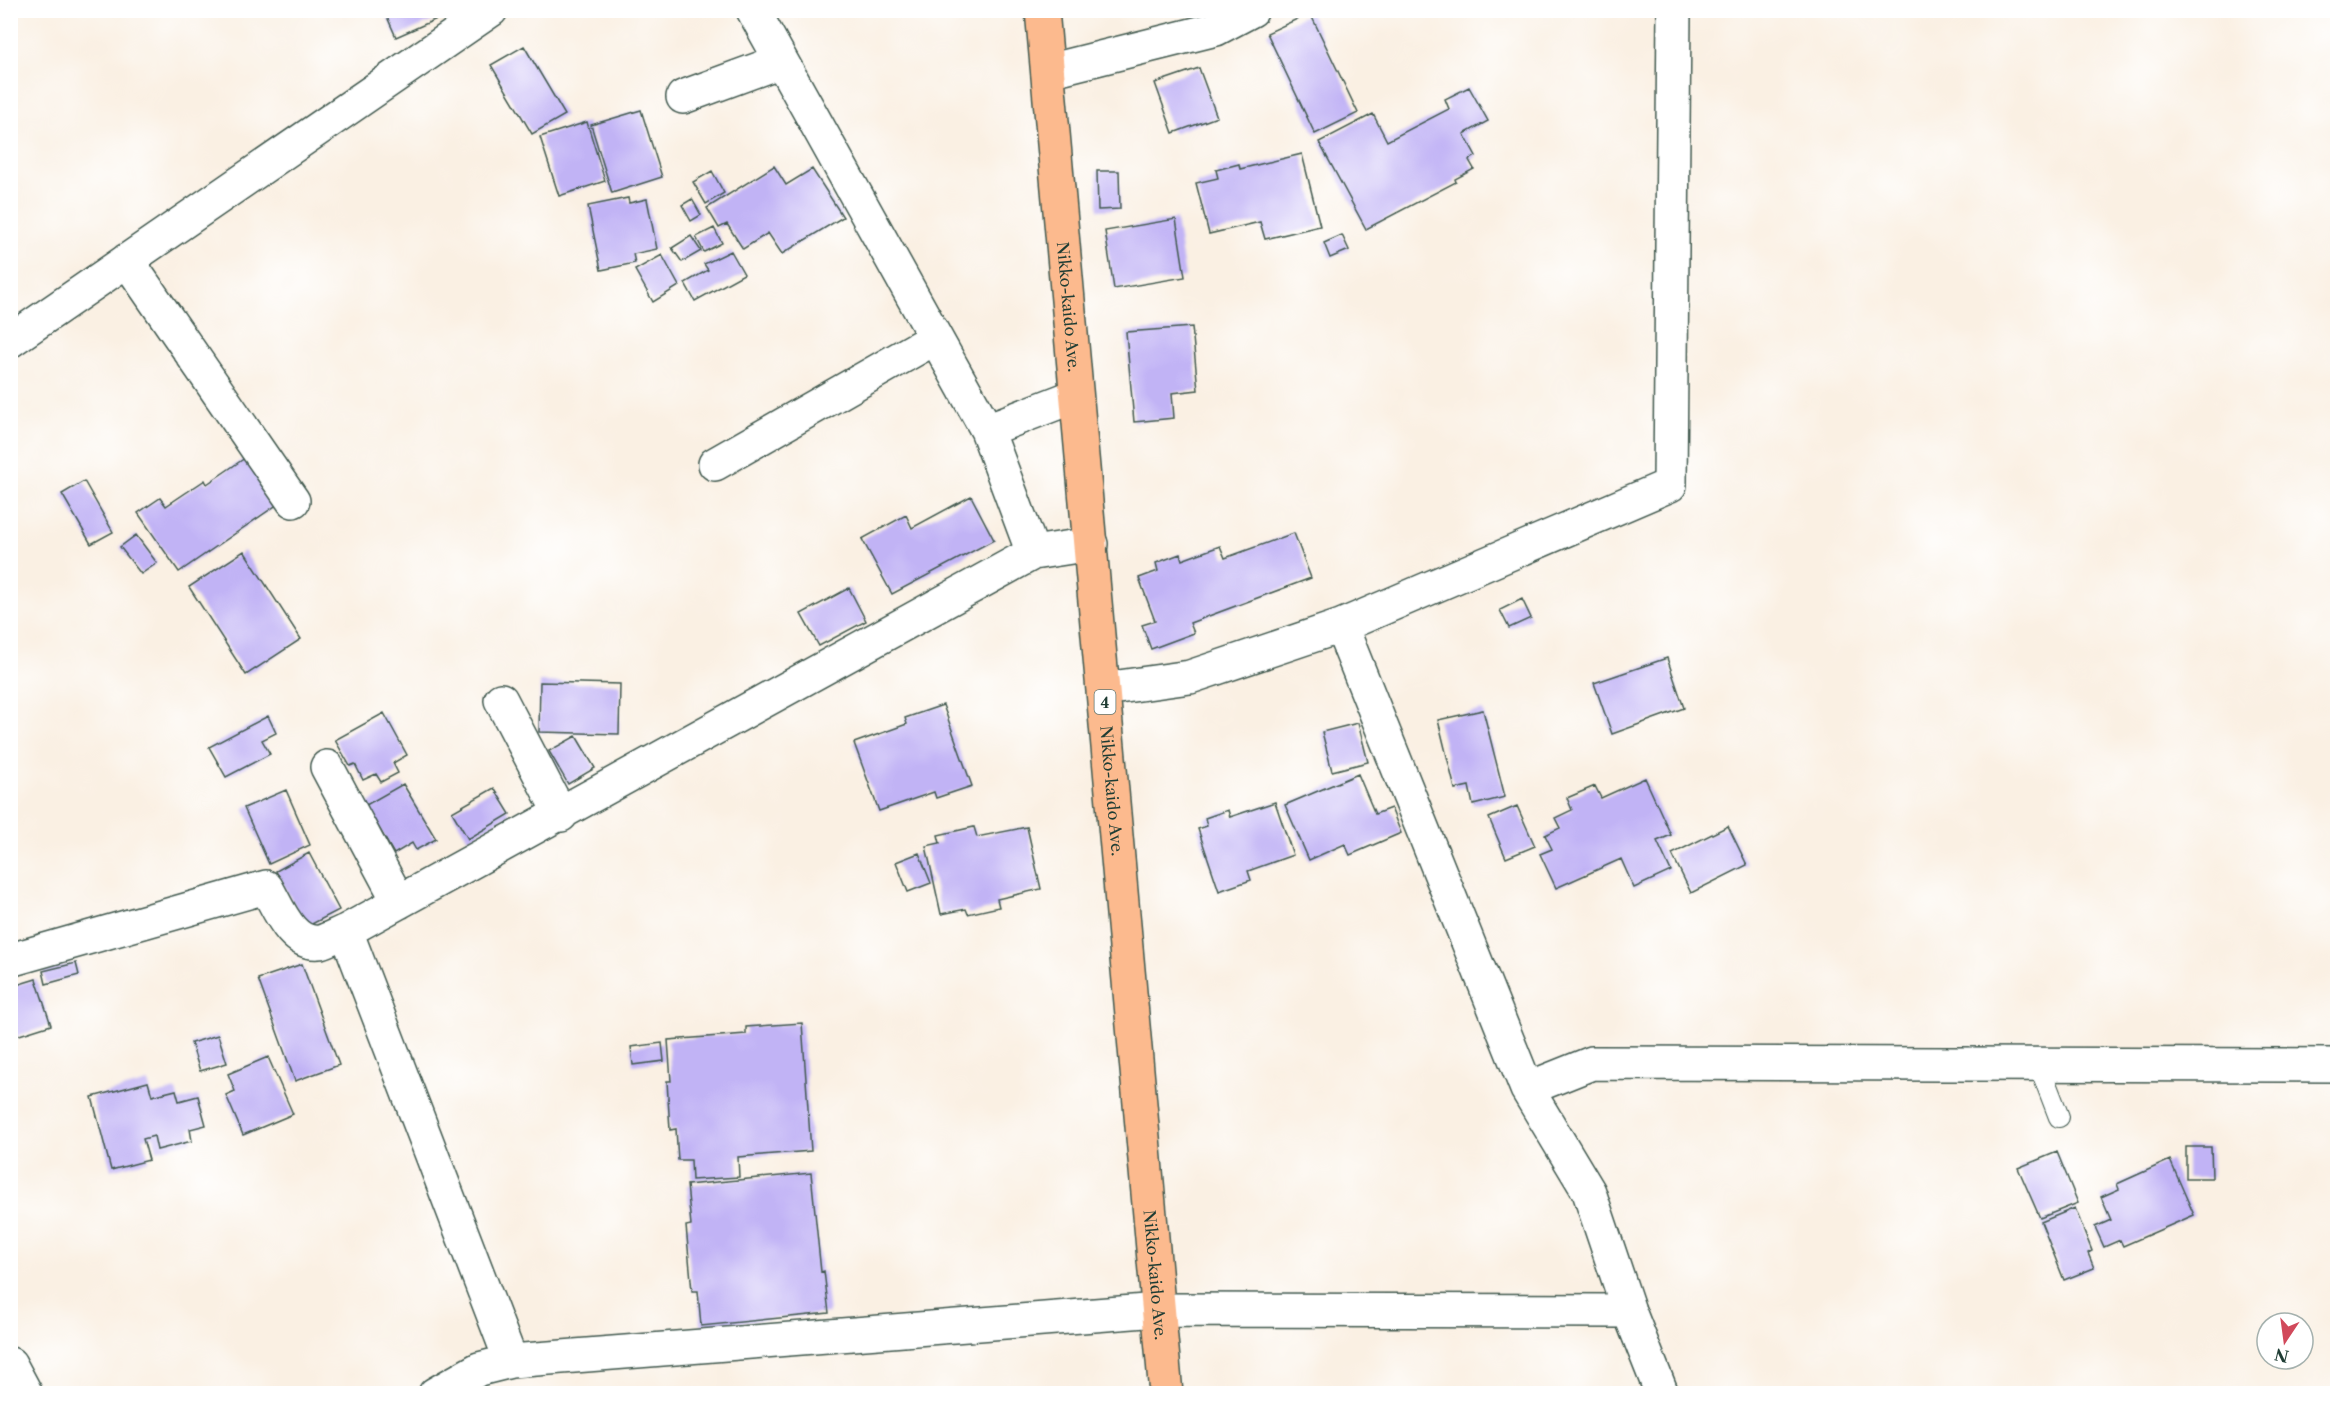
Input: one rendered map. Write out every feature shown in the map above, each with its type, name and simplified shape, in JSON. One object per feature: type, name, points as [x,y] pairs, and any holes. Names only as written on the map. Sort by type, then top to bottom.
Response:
[{"type":"highway","name":"Nikko-kaido Ave.","points":[[1042,10],[1166,1394]]},
{"type":"street","points":[[753,10],[987,430],[1033,553]]},
{"type":"street","points":[[1048,71],[1216,29],[1252,10]]},
{"type":"street","points":[[1104,689],[1190,677],[1341,626],[1670,485],[1674,10]]},
{"type":"street","points":[[10,341],[480,14]]},
{"type":"street","points":[[683,98],[781,61]]},
{"type":"street","points":[[127,260],[293,501]]},
{"type":"street","points":[[715,464],[935,338]]},
{"type":"street","points":[[987,430],[1076,396]]},
{"type":"street","points":[[10,960],[266,887],[294,933],[303,940],[320,942],[346,931],[561,815],[1033,553],[1091,544]]},
{"type":"street","points":[[1341,626],[1527,1089],[1589,1192],[1629,1311],[1662,1394]]},
{"type":"street","points":[[501,700],[561,815]]},
{"type":"street","points":[[327,767],[399,902]]},
{"type":"street","points":[[346,931],[511,1361]]},
{"type":"street","points":[[1527,1089],[1592,1063],[2337,1065]]},
{"type":"street","points":[[435,1394],[479,1369],[511,1361],[1158,1310],[1629,1311]]},
{"type":"street","points":[[10,1364],[26,1394]]},
{"type":"lane","points":[[2039,1065],[2059,1117]]},
{"type":"building","points":[[384,10],[438,10],[441,17],[396,37]]},
{"type":"building","points":[[1310,13],[1358,113],[1315,134],[1267,33]]},
{"type":"building","points":[[524,46],[565,115],[532,134],[491,65]]},
{"type":"building","points":[[1199,68],[1217,117],[1173,133],[1155,83]]},
{"type":"building","points":[[1469,87],[1488,121],[1464,134],[1476,156],[1469,160],[1474,169],[1455,179],[1456,182],[1366,229],[1319,142],[1373,114],[1387,141],[1449,109],[1445,99]]},
{"type":"building","points":[[641,110],[662,177],[612,193],[591,125]]},
{"type":"building","points":[[587,122],[605,181],[559,196],[540,137]]},
{"type":"building","points":[[1302,154],[1320,226],[1265,239],[1260,222],[1209,234],[1196,183],[1218,178],[1216,170],[1239,164],[1240,169]]},
{"type":"building","points":[[774,166],[786,185],[812,169],[843,217],[782,254],[768,233],[743,249],[727,224],[719,228],[707,208]]},
{"type":"building","points":[[712,171],[724,193],[706,204],[693,182]]},
{"type":"building","points":[[1097,171],[1119,171],[1120,209],[1098,210]]},
{"type":"building","points":[[628,198],[629,203],[647,199],[657,249],[633,254],[635,263],[601,270],[588,206]]},
{"type":"building","points":[[692,199],[701,215],[691,221],[682,205]]},
{"type":"building","points":[[1176,219],[1185,277],[1114,289],[1105,231]]},
{"type":"building","points":[[714,228],[722,243],[704,252],[696,237]]},
{"type":"building","points":[[1342,235],[1349,250],[1330,258],[1324,243]]},
{"type":"building","points":[[691,236],[701,251],[682,262],[672,248]]},
{"type":"building","points":[[731,251],[744,274],[695,301],[685,283],[708,270],[704,264]]},
{"type":"building","points":[[662,255],[679,286],[653,302],[635,270]]},
{"type":"building","points":[[1192,327],[1198,390],[1172,393],[1174,418],[1134,422],[1126,332]]},
{"type":"building","points":[[245,458],[278,504],[179,572],[138,513],[160,498],[166,506],[205,480],[207,484]]},
{"type":"building","points":[[84,481],[113,532],[91,544],[62,494]]},
{"type":"building","points":[[971,496],[994,540],[892,594],[862,539],[906,515],[912,528]]},
{"type":"building","points":[[1294,533],[1311,578],[1190,623],[1194,633],[1151,649],[1142,625],[1155,621],[1139,578],[1158,571],[1156,563],[1180,554],[1182,560],[1220,546],[1225,558]]},
{"type":"building","points":[[136,535],[157,563],[141,574],[120,547]]},
{"type":"building","points":[[244,551],[301,639],[246,675],[189,587]]},
{"type":"building","points":[[849,588],[866,621],[819,646],[801,614]]},
{"type":"building","points":[[1522,599],[1531,618],[1509,628],[1500,610]]},
{"type":"building","points":[[1667,658],[1684,708],[1612,734],[1594,683]]},
{"type":"building","points":[[540,682],[620,684],[619,734],[539,732]]},
{"type":"building","points":[[943,705],[972,786],[936,798],[934,792],[879,811],[854,743],[907,724],[905,718]]},
{"type":"building","points":[[1483,710],[1505,797],[1473,805],[1469,786],[1455,789],[1438,720]]},
{"type":"building","points":[[384,713],[407,755],[393,763],[398,773],[381,782],[376,774],[363,780],[355,764],[350,766],[335,740]]},
{"type":"building","points":[[268,716],[276,733],[262,740],[270,754],[226,777],[209,747]]},
{"type":"building","points":[[1358,723],[1368,762],[1332,771],[1322,732]]},
{"type":"building","points":[[576,736],[595,768],[568,784],[549,751]]},
{"type":"building","points":[[1358,774],[1375,814],[1391,808],[1401,833],[1350,855],[1345,844],[1309,860],[1285,805]]},
{"type":"building","points":[[1645,778],[1671,835],[1657,841],[1671,871],[1634,888],[1621,859],[1556,888],[1540,854],[1552,849],[1545,835],[1560,828],[1555,818],[1572,810],[1567,798],[1595,786],[1601,798]]},
{"type":"building","points":[[403,784],[436,839],[416,850],[412,843],[394,854],[366,805]]},
{"type":"building","points":[[494,788],[510,814],[468,839],[452,812]]},
{"type":"building","points":[[286,790],[310,845],[269,864],[244,808]]},
{"type":"building","points":[[1275,802],[1293,855],[1248,871],[1251,880],[1219,891],[1198,829],[1207,826],[1205,818],[1228,810],[1230,817]]},
{"type":"building","points":[[1517,806],[1535,846],[1506,858],[1489,818]]},
{"type":"building","points":[[1728,826],[1747,865],[1691,893],[1672,854]]},
{"type":"building","points":[[974,827],[977,837],[1027,827],[1041,889],[997,899],[999,907],[968,914],[966,909],[941,914],[926,846],[940,843],[938,835]]},
{"type":"building","points":[[309,853],[339,910],[306,927],[276,871]]},
{"type":"building","points":[[919,853],[931,883],[908,892],[896,862]]},
{"type":"building","points":[[76,963],[79,975],[46,984],[43,971]]},
{"type":"building","points":[[302,964],[339,1065],[295,1081],[258,979]]},
{"type":"building","points":[[36,979],[51,1025],[10,1038],[10,987]]},
{"type":"building","points":[[802,1023],[811,1151],[738,1157],[739,1177],[692,1180],[691,1160],[678,1160],[676,1129],[670,1130],[667,1081],[671,1081],[668,1040],[746,1034],[746,1027]]},
{"type":"building","points":[[218,1035],[227,1063],[200,1071],[191,1043]]},
{"type":"building","points":[[662,1043],[664,1061],[633,1065],[631,1047]]},
{"type":"building","points":[[268,1057],[293,1114],[243,1135],[226,1095],[235,1091],[228,1074]]},
{"type":"building","points":[[148,1082],[152,1096],[176,1090],[179,1101],[198,1096],[206,1125],[190,1129],[192,1141],[157,1150],[154,1136],[143,1139],[149,1160],[111,1170],[92,1097]]},
{"type":"building","points":[[2186,1147],[2211,1147],[2212,1178],[2186,1178]]},
{"type":"building","points":[[2057,1152],[2078,1203],[2040,1218],[2018,1168]]},
{"type":"building","points":[[2170,1160],[2194,1215],[2123,1246],[2120,1240],[2104,1247],[2095,1227],[2111,1220],[2101,1197],[2119,1189],[2117,1184]]},
{"type":"building","points":[[811,1173],[821,1272],[824,1271],[829,1313],[701,1326],[698,1291],[692,1291],[686,1226],[691,1225],[687,1185]]},
{"type":"building","points":[[2075,1208],[2092,1251],[2088,1253],[2094,1268],[2064,1280],[2041,1222]]}]
